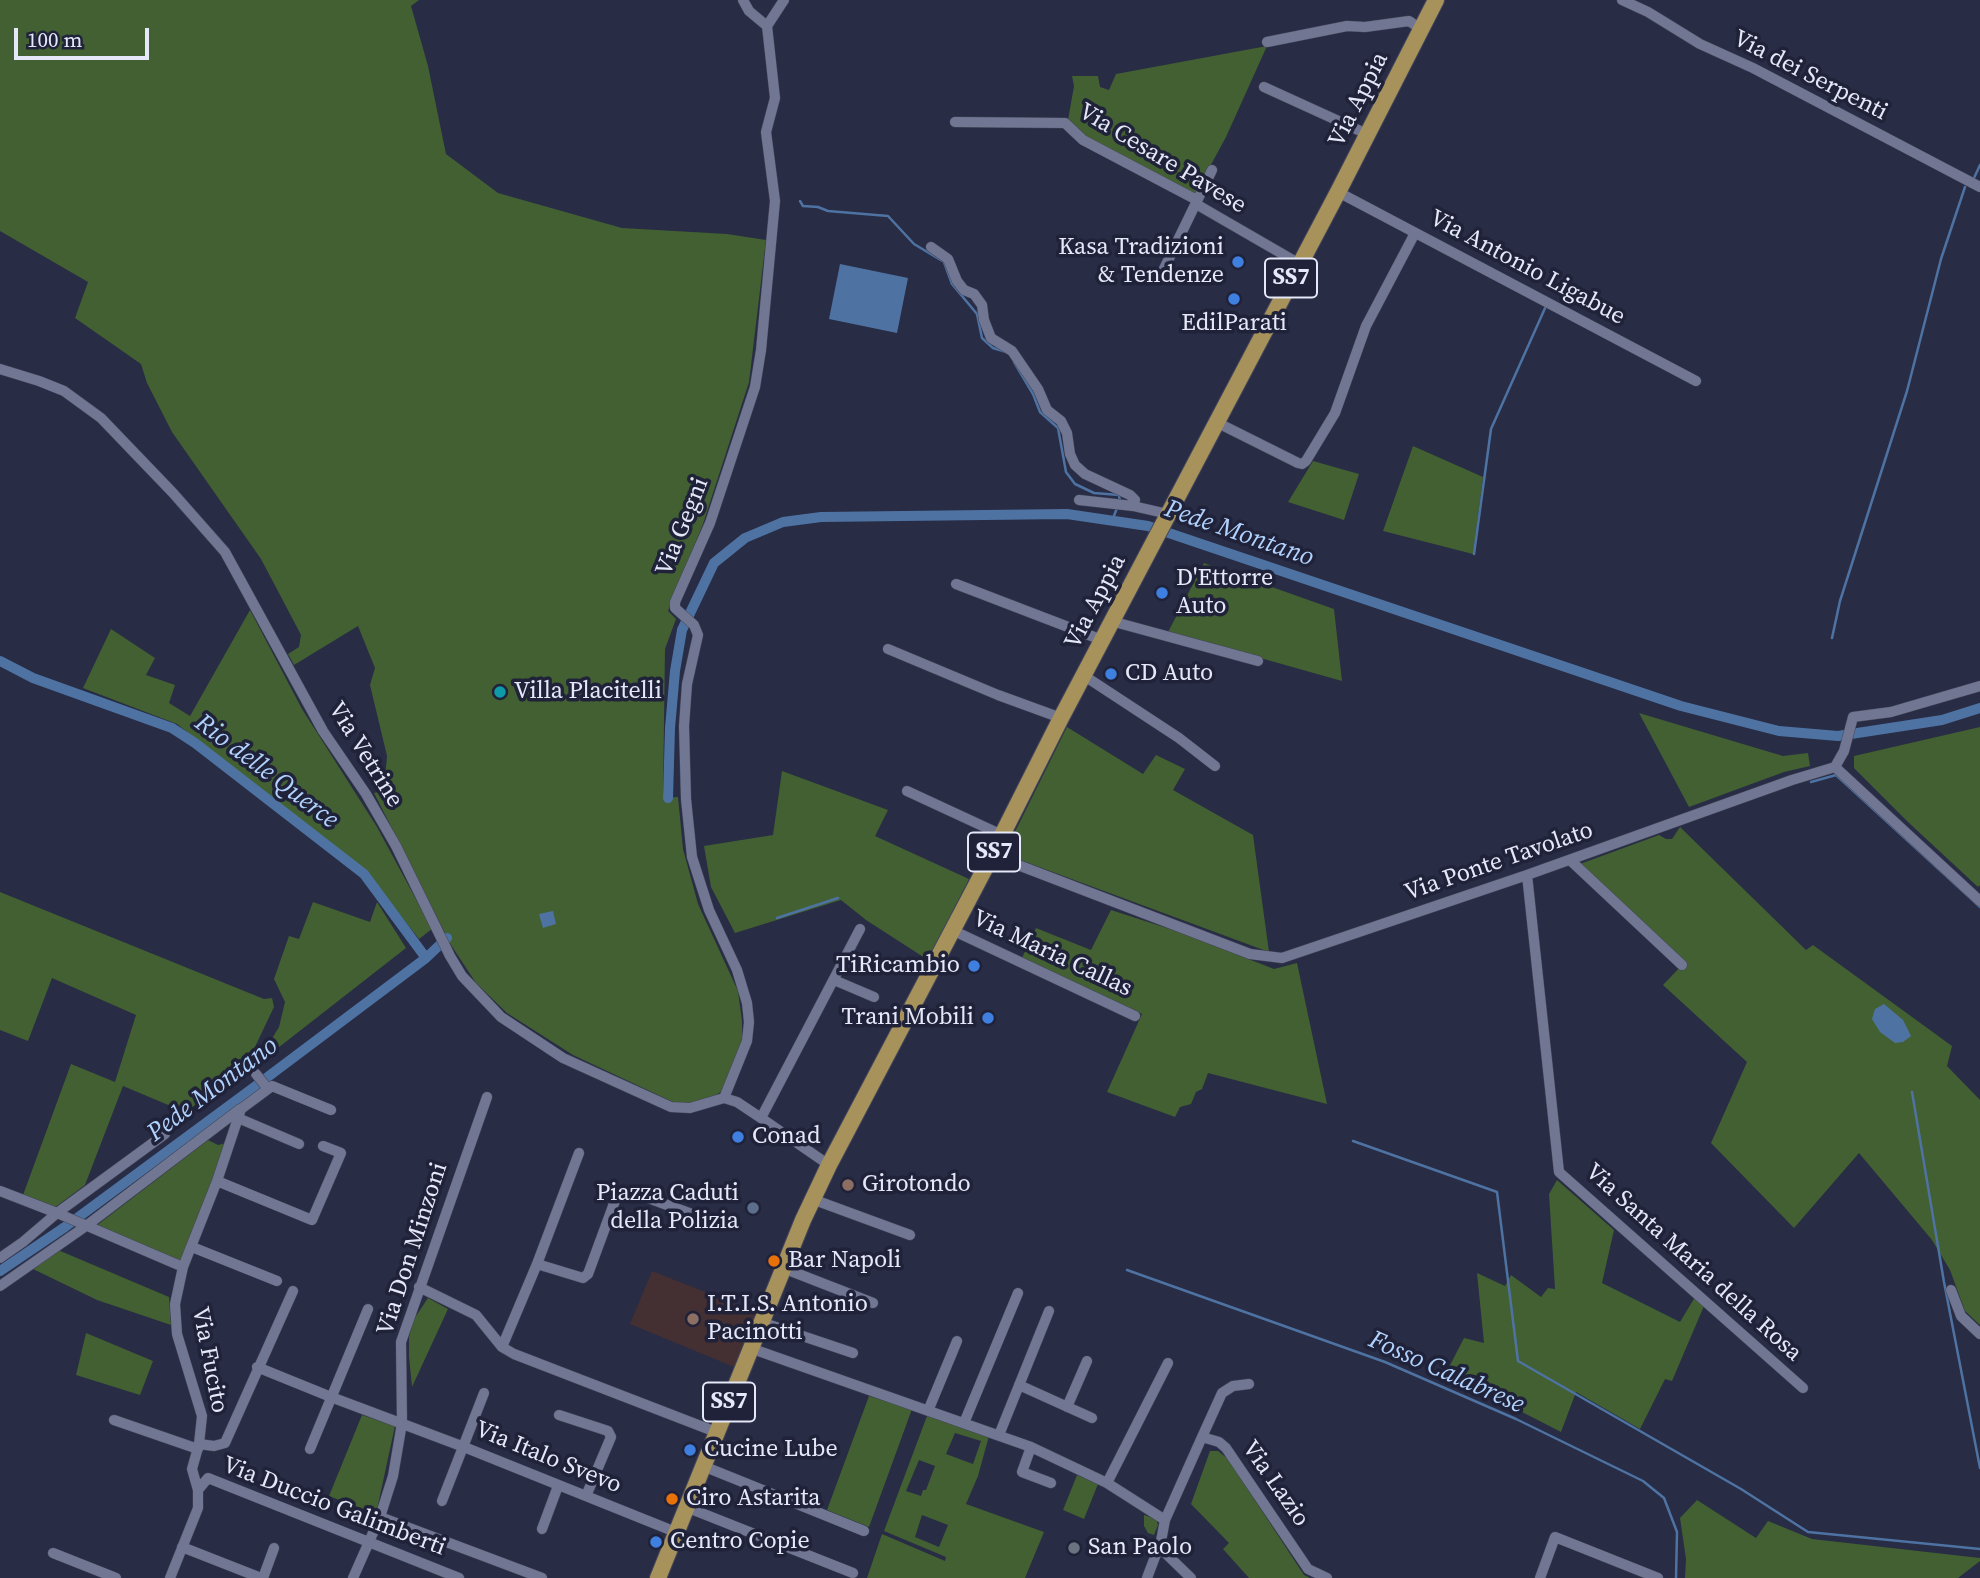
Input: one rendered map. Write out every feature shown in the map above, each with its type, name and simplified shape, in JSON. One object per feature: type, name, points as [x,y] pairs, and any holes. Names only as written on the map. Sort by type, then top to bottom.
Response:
[{"type":"main road","name":"Via Appia","points":[[783,1268],[829,1165],[1436,0]]},
{"type":"main road","name":"SS7","points":[[658,1578],[783,1268]]},
{"type":"street","points":[[743,0],[749,11],[767,26],[784,0]]},
{"type":"street","name":"Via dei Serpenti","points":[[1622,0],[1648,12],[1700,44],[1753,68],[1980,187]]},
{"type":"street","points":[[1267,42],[1347,26],[1364,27],[1409,21],[1421,29]]},
{"type":"street","name":"Via Gegni","points":[[724,1098],[747,1041],[750,1022],[737,970],[709,910],[692,857],[686,799],[684,726],[687,684],[698,635],[694,625],[676,608],[675,602],[710,523],[732,459],[755,387],[761,350],[775,201],[766,132],[775,98],[767,26]]},
{"type":"street","points":[[1265,87],[1367,134]]},
{"type":"street","name":"Via Cesare Pavese","points":[[955,122],[1065,123],[1083,140],[1195,199],[1196,204],[1298,264]]},
{"type":"street","points":[[1160,277],[1212,170]]},
{"type":"street","name":"Via Antonio Ligabue","points":[[1338,192],[1696,381]]},
{"type":"street","points":[[1216,422],[1298,463],[1306,461],[1335,413],[1366,326],[1415,233]]},
{"type":"street","points":[[931,247],[948,259],[957,282],[982,305],[991,338],[1012,351],[1038,389],[1047,410],[1061,421],[1075,465],[1085,474],[1130,495],[1135,500],[1133,506]]},
{"type":"street","name":"Via Vetrine","points":[[0,369],[64,391],[101,418],[225,552],[323,731],[366,794],[396,846],[462,975],[501,1017],[563,1058],[671,1107],[690,1108],[724,1098]]},
{"type":"street","points":[[1079,500],[1133,506],[1168,515]]},
{"type":"street","points":[[956,584],[1102,640]]},
{"type":"street","points":[[1111,621],[1258,661]]},
{"type":"street","points":[[888,649],[1061,718]]},
{"type":"street","points":[[1083,675],[1179,738],[1215,766]]},
{"type":"street","points":[[1980,686],[1891,712],[1853,717],[1846,744],[1835,767],[1980,901]]},
{"type":"street","name":"Via Ponte Tavolato","points":[[992,855],[1250,954],[1282,958],[1835,767]]},
{"type":"street","points":[[907,791],[1002,835]]},
{"type":"street","points":[[1570,860],[1682,965]]},
{"type":"street","name":"Via Santa Maria della Rosa","points":[[1527,875],[1559,1172],[1803,1388]]},
{"type":"street","points":[[761,1118],[860,929]]},
{"type":"street","name":"Via Maria Callas","points":[[952,930],[1135,1016]]},
{"type":"street","points":[[834,979],[874,997]]},
{"type":"street","points":[[256,1074],[268,1087],[331,1110]]},
{"type":"street","points":[[0,1286],[239,1114],[268,1087]]},
{"type":"street","name":"Via Don Minzoni","points":[[354,1578],[380,1517],[393,1476],[402,1423],[401,1342],[487,1097]]},
{"type":"street","points":[[724,1098],[737,1102],[829,1165]]},
{"type":"street","points":[[239,1114],[299,1144]]},
{"type":"street","name":"Via Fucito","points":[[170,1578],[198,1508],[198,1490],[192,1469],[199,1446],[202,1416],[177,1334],[175,1304],[183,1267],[218,1181],[239,1114]]},
{"type":"street","points":[[0,1258],[62,1215],[165,1134]]},
{"type":"street","points":[[218,1181],[312,1220],[341,1153],[323,1146]]},
{"type":"street","points":[[502,1347],[579,1153]]},
{"type":"street","points":[[0,1191],[183,1267]]},
{"type":"street","points":[[537,1264],[583,1278],[588,1274],[616,1198],[622,1191],[629,1191],[700,1217]]},
{"type":"street","points":[[812,1199],[911,1235]]},
{"type":"street","points":[[192,1247],[277,1281]]},
{"type":"street","points":[[783,1268],[873,1303]]},
{"type":"street","points":[[419,1287],[476,1315],[502,1347],[716,1432]]},
{"type":"street","points":[[1951,1290],[1961,1317],[1980,1334]]},
{"type":"street","points":[[114,1420],[199,1446],[225,1443],[293,1291]]},
{"type":"street","points":[[964,1423],[1018,1293]]},
{"type":"street","points":[[310,1449],[368,1310]]},
{"type":"street","points":[[999,1435],[1049,1311]]},
{"type":"street","points":[[761,1322],[853,1353]]},
{"type":"street","points":[[929,1410],[957,1342]]},
{"type":"street","points":[[750,1348],[1031,1447],[1107,1483],[1165,1520]]},
{"type":"street","points":[[1067,1407],[1087,1361]]},
{"type":"street","points":[[1107,1483],[1168,1363]]},
{"type":"street","name":"Via Italo Svevo","points":[[257,1367],[677,1533]]},
{"type":"street","points":[[1202,1437],[1222,1393],[1233,1386],[1249,1384]]},
{"type":"street","points":[[1019,1385],[1092,1418]]},
{"type":"street","points":[[442,1501],[484,1393]]},
{"type":"street","points":[[559,1415],[608,1431],[611,1437],[586,1496]]},
{"type":"street","name":"Via Lazio","points":[[1147,1578],[1159,1547],[1165,1520],[1202,1437],[1219,1442],[1226,1448],[1308,1569],[1327,1578]]},
{"type":"street","points":[[1031,1447],[1022,1472],[1051,1483]]},
{"type":"street","points":[[702,1466],[864,1531]]},
{"type":"street","name":"Via Duccio Galimberti","points":[[198,1490],[208,1478],[458,1578]]},
{"type":"street","points":[[541,1529],[558,1486]]},
{"type":"street","points":[[686,1507],[853,1573]]},
{"type":"street","points":[[380,1517],[542,1578]]},
{"type":"street","points":[[1540,1578],[1555,1537],[1658,1578]]},
{"type":"street","points":[[182,1547],[262,1578],[274,1548]]},
{"type":"street","points":[[1159,1547],[1191,1578]]},
{"type":"street","points":[[53,1553],[116,1578]]},
{"type":"shaded area","name":"I.T.I.S. Antonio Pacinotti","points":[[652,1271],[756,1312],[734,1367],[630,1324]]},
{"type":"green space","points":[[0,0],[419,0],[411,6],[428,66],[446,154],[498,193],[622,228],[727,234],[766,240],[749,382],[703,524],[668,611],[676,619],[665,649],[663,798],[678,797],[683,849],[698,904],[738,991],[742,1021],[742,1045],[722,1091],[716,1095],[691,1103],[675,1103],[573,1055],[507,1013],[476,983],[451,945],[374,793],[384,790],[387,756],[370,685],[375,668],[358,626],[294,665],[288,654],[299,647],[301,635],[261,559],[172,432],[147,383],[141,364],[75,318],[88,282],[0,231]]},
{"type":"green space","points":[[1267,46],[1226,137],[1194,196],[1082,137],[1068,120],[1074,86],[1072,76],[1098,76],[1100,87],[1109,90],[1116,74]]},
{"type":"green space","points":[[1413,446],[1483,477],[1473,554],[1383,531]]},
{"type":"green space","points":[[1313,461],[1359,474],[1344,520],[1288,502]]},
{"type":"green space","points":[[1204,563],[1334,609],[1342,681],[1168,632]]},
{"type":"green space","points":[[250,610],[302,709],[377,827],[432,929],[419,939],[367,873],[177,724],[83,688],[111,629],[155,658],[146,675],[175,685],[169,703],[190,716]]},
{"type":"green space","points":[[1639,713],[1783,756],[1808,753],[1810,766],[1784,772],[1689,807]]},
{"type":"green space","points":[[1067,727],[1143,774],[1156,755],[1185,769],[1173,790],[1253,835],[1269,952],[1004,854]]},
{"type":"green space","points":[[1980,727],[1978,887],[1854,768],[1854,756]]},
{"type":"green space","points":[[782,771],[888,810],[875,836],[969,879],[928,960],[866,920],[841,900],[735,933],[711,887],[704,846],[773,835]]},
{"type":"green space","points":[[1680,827],[1806,950],[1813,945],[1952,1046],[1947,1066],[1980,1100],[1980,1325],[1965,1311],[1950,1270],[1932,1240],[1859,1153],[1794,1228],[1711,1143],[1747,1062],[1663,985],[1684,963],[1580,864],[1659,835],[1672,839]]},
{"type":"green space","points":[[0,892],[264,999],[272,998],[274,1007],[244,1070],[185,1112],[123,1086],[85,1185],[54,1208],[23,1195],[71,1064],[115,1082],[136,1015],[52,978],[28,1041],[0,1030]]},
{"type":"green space","points":[[313,902],[370,922],[377,902],[406,948],[260,1062],[279,1027],[285,1002],[274,979],[289,936],[299,939]]},
{"type":"green space","points":[[1111,910],[1179,932],[1274,969],[1297,963],[1327,1104],[1208,1073],[1202,1089],[1196,1092],[1191,1104],[1180,1107],[1175,1117],[1107,1092],[1142,1014],[1022,958],[1036,928],[1091,950]]},
{"type":"green space","points":[[208,1140],[218,1145],[227,1143],[184,1258],[178,1261],[96,1226]]},
{"type":"green space","points":[[1557,1180],[1614,1230],[1602,1283],[1680,1322],[1695,1297],[1704,1306],[1672,1381],[1665,1379],[1640,1429],[1576,1392],[1561,1432],[1446,1373],[1464,1338],[1484,1343],[1477,1273],[1505,1286],[1511,1275],[1541,1297],[1548,1288],[1555,1289],[1549,1194]]},
{"type":"green space","points":[[58,1250],[169,1297],[171,1325],[97,1300],[33,1269]]},
{"type":"green space","points":[[428,1298],[448,1309],[412,1387],[409,1337],[414,1319]]},
{"type":"green space","points":[[86,1333],[153,1361],[140,1395],[76,1375]]},
{"type":"green space","points":[[869,1396],[912,1409],[869,1527],[827,1510]]},
{"type":"green space","points":[[362,1415],[395,1426],[376,1514],[329,1496]]},
{"type":"green space","points":[[927,1416],[989,1436],[978,1476],[966,1504],[1044,1532],[1025,1578],[867,1578],[882,1534],[945,1561],[946,1557],[884,1531]],"holes":[[[955,1433],[981,1441],[973,1464],[946,1454]],[[919,1460],[935,1466],[921,1496],[906,1491]],[[922,1515],[948,1525],[939,1547],[915,1537]]]},
{"type":"green space","points":[[1210,1451],[1218,1451],[1228,1459],[1304,1575],[1310,1578],[1249,1578],[1223,1549],[1229,1543],[1191,1504]]},
{"type":"green space","points":[[1077,1475],[1098,1484],[1084,1519],[1063,1510]]},
{"type":"green space","points":[[1697,1500],[1756,1538],[1768,1521],[1812,1539],[1980,1558],[1980,1561],[1958,1578],[1685,1578],[1686,1559],[1680,1518]]},
{"type":"green space","points":[[1144,1515],[1156,1519],[1158,1525],[1154,1535],[1148,1533],[1144,1526]]},
{"type":"water","points":[[840,264],[908,278],[897,333],[829,319]]},
{"type":"water","points":[[553,911],[556,924],[543,928],[539,914]]},
{"type":"water","points":[[1884,1004],[1903,1020],[1911,1036],[1903,1042],[1895,1043],[1880,1032],[1872,1019],[1875,1009]]},
{"type":"waterway","points":[[1974,178],[1980,165]]},
{"type":"waterway","points":[[1832,638],[1840,601],[1907,391],[1941,259],[1965,187]]},
{"type":"waterway","points":[[800,201],[803,206],[828,211],[888,216],[914,244],[944,262],[952,284],[977,314],[982,338],[993,348],[1006,352]]},
{"type":"waterway","points":[[1474,554],[1491,429],[1546,306]]},
{"type":"waterway","points":[[1014,362],[1040,412],[1058,428],[1066,472],[1075,484],[1094,493],[1119,495],[1120,502]]},
{"type":"waterway","points":[[1112,521],[1117,508]]},
{"type":"waterway","name":"Pede Montano","points":[[668,798],[670,728],[682,630],[714,563],[745,538],[783,522],[821,517],[1067,514],[1148,526],[1681,706],[1779,731],[1838,736],[1942,720],[1980,708]]},
{"type":"waterway","name":"Rio delle Querce","points":[[0,661],[33,678],[172,728],[195,743],[364,874],[426,958]]},
{"type":"waterway","points":[[1811,782],[1836,775],[1980,907]]},
{"type":"waterway","points":[[777,918],[838,898]]},
{"type":"waterway","name":"Pede Montano","points":[[0,1271],[65,1227],[253,1088],[426,958],[447,938]]},
{"type":"waterway","points":[[1912,1092],[1944,1282],[1980,1468]]},
{"type":"waterway","points":[[1353,1141],[1497,1192],[1518,1361],[1741,1489],[1808,1532],[1980,1549]]},
{"type":"waterway","name":"Fosso Calabrese","points":[[1127,1270],[1385,1362],[1516,1419],[1643,1481],[1664,1498],[1677,1532],[1676,1578]]},
{"type":"place","name":"Kasa Tradizioni & Tendenze","points":[[1238,262]]},
{"type":"place","name":"EdilParati","points":[[1234,299]]},
{"type":"place","name":"D'Ettorre Auto","points":[[1162,593]]},
{"type":"place","name":"CD Auto","points":[[1111,674]]},
{"type":"place","name":"Villa Placitelli","points":[[500,692]]},
{"type":"place","name":"TiRicambio","points":[[974,966]]},
{"type":"place","name":"Trani Mobili","points":[[988,1018]]},
{"type":"place","name":"Conad","points":[[738,1137]]},
{"type":"place","name":"Girotondo","points":[[848,1185]]},
{"type":"place","name":"Piazza Caduti della Polizia","points":[[753,1208]]},
{"type":"place","name":"Bar Napoli","points":[[774,1261]]},
{"type":"place","name":"I.T.I.S. Antonio Pacinotti","points":[[693,1319]]},
{"type":"place","name":"Cucine Lube","points":[[690,1450]]},
{"type":"place","name":"Ciro Astarita","points":[[672,1499]]},
{"type":"place","name":"Centro Copie","points":[[656,1542]]},
{"type":"place","name":"San Paolo","points":[[1074,1548]]}]
